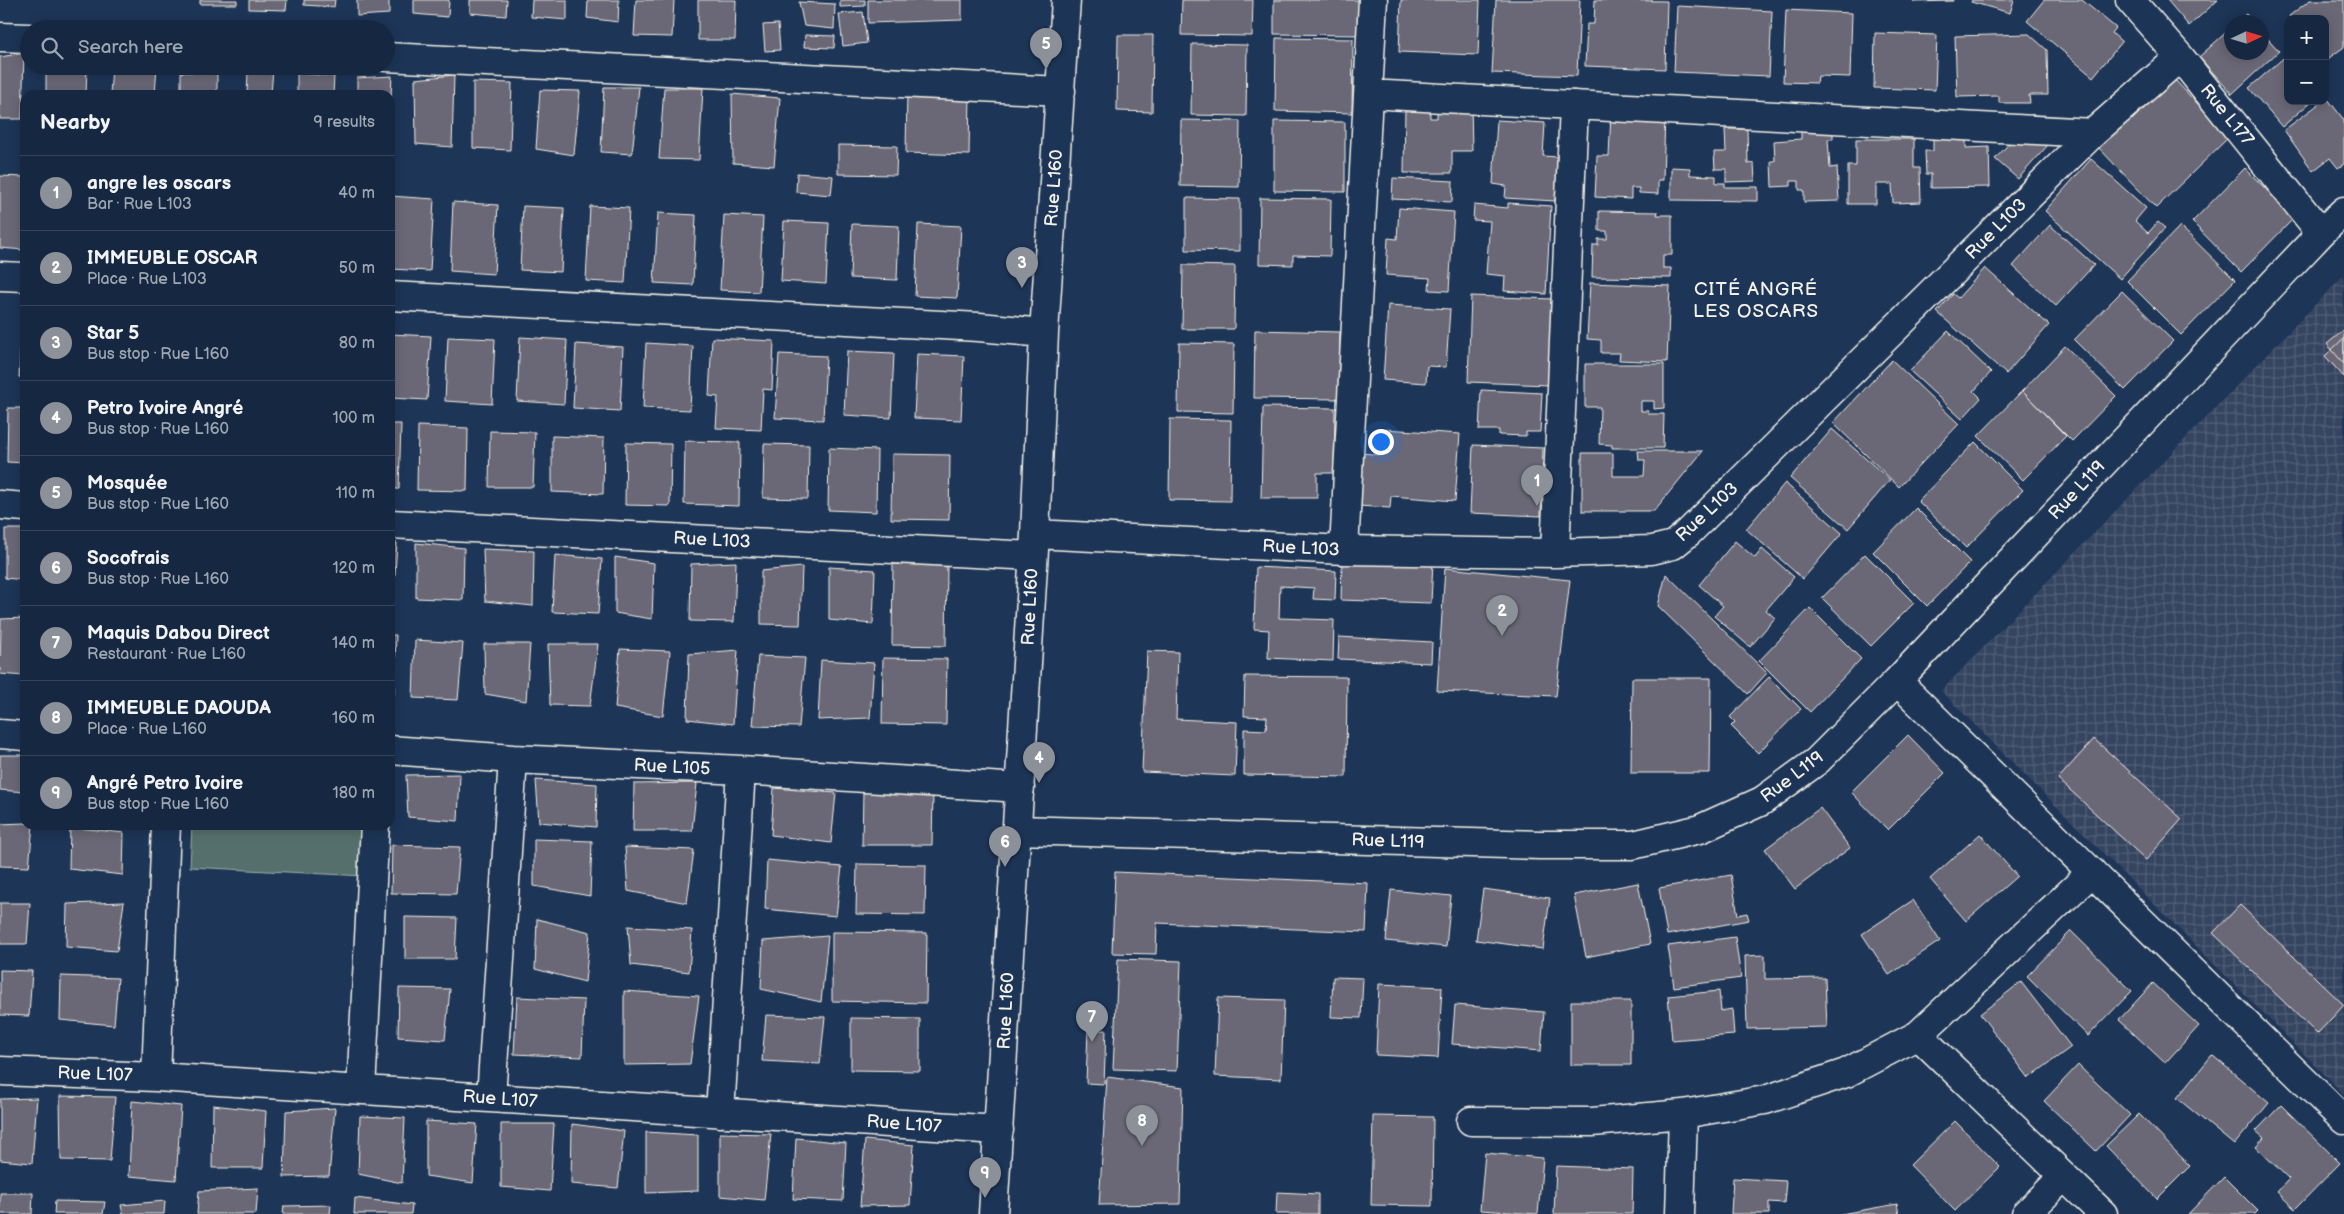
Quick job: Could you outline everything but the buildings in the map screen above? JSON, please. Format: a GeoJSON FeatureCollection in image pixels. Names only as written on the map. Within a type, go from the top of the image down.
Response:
{"type":"FeatureCollection","features":[{"type":"Feature","properties":{"kind":"street","name":"Rue L160"},"geometry":{"type":"LineString","coordinates":[[993,1214],[1020,788],[1044,333],[1066,0]]}},
{"type":"Feature","properties":{"kind":"street"},"geometry":{"type":"LineString","coordinates":[[1344,550],[1373,0]]}},
{"type":"Feature","properties":{"kind":"street","name":"Rue L177"},"geometry":{"type":"LineString","coordinates":[[2130,0],[2180,58],[2321,233]]}},
{"type":"Feature","properties":{"kind":"street"},"geometry":{"type":"LineString","coordinates":[[0,37],[20,38]]}},
{"type":"Feature","properties":{"kind":"street"},"geometry":{"type":"LineString","coordinates":[[395,57],[1061,91]]}},
{"type":"Feature","properties":{"kind":"street","name":"Rue L103"},"geometry":{"type":"LineString","coordinates":[[395,524],[1034,545],[1555,553],[1652,550],[1673,545],[1689,532],[2093,133],[2180,58]]}},
{"type":"Feature","properties":{"kind":"street"},"geometry":{"type":"LineString","coordinates":[[1368,94],[2093,133]]}},
{"type":"Feature","properties":{"kind":"street"},"geometry":{"type":"LineString","coordinates":[[1555,553],[1574,105]]}},
{"type":"Feature","properties":{"kind":"street","name":"Rue L119"},"geometry":{"type":"LineString","coordinates":[[1017,830],[1540,845],[1633,845],[1700,829],[1762,801],[1817,761],[1897,681],[2321,233],[2344,211]]}},
{"type":"Feature","properties":{"kind":"street"},"geometry":{"type":"LineString","coordinates":[[0,276],[20,277]]}},
{"type":"Feature","properties":{"kind":"street"},"geometry":{"type":"LineString","coordinates":[[395,296],[979,327],[1044,333]]}},
{"type":"Feature","properties":{"kind":"street"},"geometry":{"type":"LineString","coordinates":[[0,505],[20,507]]}},
{"type":"Feature","properties":{"kind":"street"},"geometry":{"type":"LineString","coordinates":[[1897,681],[2344,1120]]}},
{"type":"Feature","properties":{"kind":"street"},"geometry":{"type":"LineString","coordinates":[[0,734],[20,736]]}},
{"type":"Feature","properties":{"kind":"street","name":"Rue L105"},"geometry":{"type":"LineString","coordinates":[[395,750],[513,760],[741,770],[1020,788]]}},
{"type":"Feature","properties":{"kind":"street"},"geometry":{"type":"LineString","coordinates":[[491,1098],[513,760]]}},
{"type":"Feature","properties":{"kind":"street"},"geometry":{"type":"LineString","coordinates":[[720,1113],[741,770]]}},
{"type":"Feature","properties":{"kind":"street"},"geometry":{"type":"LineString","coordinates":[[156,1077],[166,830]]}},
{"type":"Feature","properties":{"kind":"street"},"geometry":{"type":"LineString","coordinates":[[361,1090],[375,830]]}},
{"type":"Feature","properties":{"kind":"street"},"geometry":{"type":"LineString","coordinates":[[1471,1120],[1592,1122],[1683,1114],[1765,1100],[1846,1073],[1918,1035],[2092,872]]}},
{"type":"Feature","properties":{"kind":"street"},"geometry":{"type":"LineString","coordinates":[[1918,1035],[2103,1214]]}},
{"type":"Feature","properties":{"kind":"street","name":"Rue L107"},"geometry":{"type":"LineString","coordinates":[[0,1071],[156,1077],[999,1130]]}},
{"type":"Feature","properties":{"kind":"street"},"geometry":{"type":"LineString","coordinates":[[1680,1214],[1683,1114]]}},
{"type":"Feature","properties":{"kind":"street"},"geometry":{"type":"LineString","coordinates":[[2026,1214],[2064,1176]]}},
{"type":"Feature","properties":{"kind":"shaded area"},"geometry":{"type":"Polygon","coordinates":[[[2344,275],[2344,1094],[1941,691],[2344,275]]]}},
{"type":"Feature","properties":{"kind":"green space"},"geometry":{"type":"Polygon","coordinates":[[[192,830],[367,830],[364,876],[190,867],[192,830]]]}},
{"type":"Feature","properties":{"kind":"place","name":"Mosquée"},"geometry":{"type":"Point","coordinates":[1046,69]}},
{"type":"Feature","properties":{"kind":"place","name":"Star 5"},"geometry":{"type":"Point","coordinates":[1022,288]}},
{"type":"Feature","properties":{"kind":"place","name":"angre les oscars"},"geometry":{"type":"Point","coordinates":[1537,506]}},
{"type":"Feature","properties":{"kind":"place","name":"IMMEUBLE OSCAR"},"geometry":{"type":"Point","coordinates":[1502,636]}},
{"type":"Feature","properties":{"kind":"place","name":"Petro Ivoire Angré"},"geometry":{"type":"Point","coordinates":[1039,783]}},
{"type":"Feature","properties":{"kind":"place","name":"Socofrais"},"geometry":{"type":"Point","coordinates":[1005,867]}},
{"type":"Feature","properties":{"kind":"place","name":"Maquis Dabou Direct"},"geometry":{"type":"Point","coordinates":[1092,1042]}},
{"type":"Feature","properties":{"kind":"place","name":"IMMEUBLE DAOUDA"},"geometry":{"type":"Point","coordinates":[1142,1146]}},
{"type":"Feature","properties":{"kind":"place","name":"Angré Petro Ivoire"},"geometry":{"type":"Point","coordinates":[985,1198]}},
{"type":"Feature","properties":{"kind":"district","name":"CITÉ ANGRÉ LES OSCARS"},"geometry":{"type":"Point","coordinates":[1756,300]}}]}
